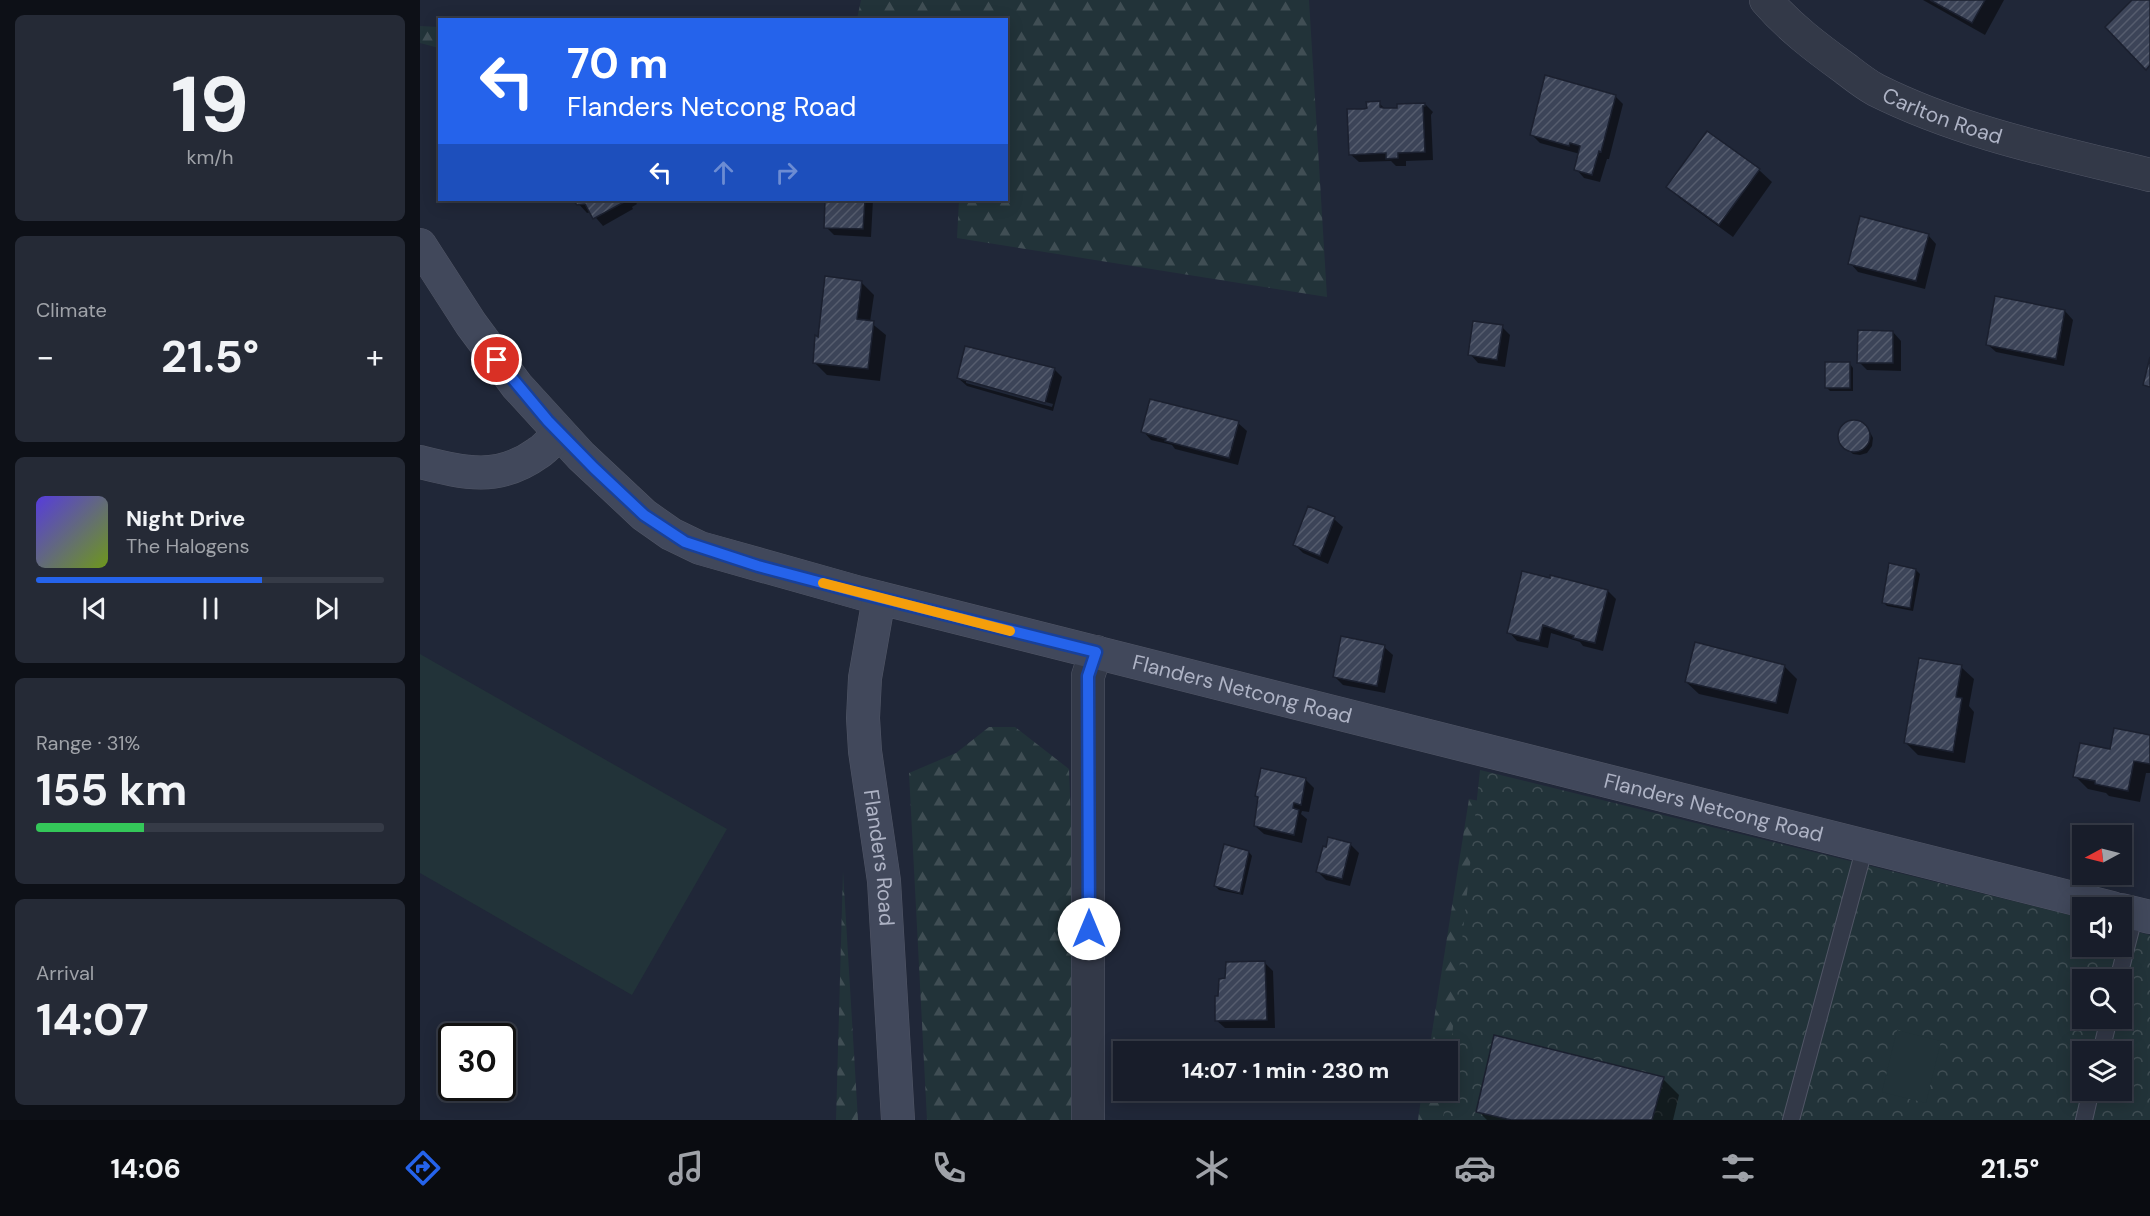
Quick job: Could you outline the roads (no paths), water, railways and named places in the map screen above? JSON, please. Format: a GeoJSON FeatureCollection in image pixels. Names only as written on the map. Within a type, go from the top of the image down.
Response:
{"type":"FeatureCollection","features":[{"type":"Feature","properties":{"kind":"main road","name":"Flanders Netcong Road"},"geometry":{"type":"LineString","coordinates":[[420,245],[483,342],[517,386],[559,433],[644,515],[685,542],[758,566],[879,598],[2072,898]]}},
{"type":"Feature","properties":{"kind":"main road"},"geometry":{"type":"LineString","coordinates":[[420,462],[467,473],[501,471],[540,452],[559,433]]}},
{"type":"Feature","properties":{"kind":"main road","name":"Flanders Road"},"geometry":{"type":"LineString","coordinates":[[879,598],[865,678],[863,727],[884,881],[898,1120]]}},
{"type":"Feature","properties":{"kind":"street","name":"Carlton Road"},"geometry":{"type":"LineString","coordinates":[[1766,0],[1781,17],[1824,53],[1874,89],[1939,118],[1982,133],[2150,175]]}},
{"type":"Feature","properties":{"kind":"street"},"geometry":{"type":"LineString","coordinates":[[1088,1120],[1088,676],[1096,652]]}},
{"type":"Feature","properties":{"kind":"lane"},"geometry":{"type":"LineString","coordinates":[[1791,1120],[1865,846]]}},
{"type":"Feature","properties":{"kind":"lane"},"geometry":{"type":"LineString","coordinates":[[2084,1120],[2088,1101]]}}]}
